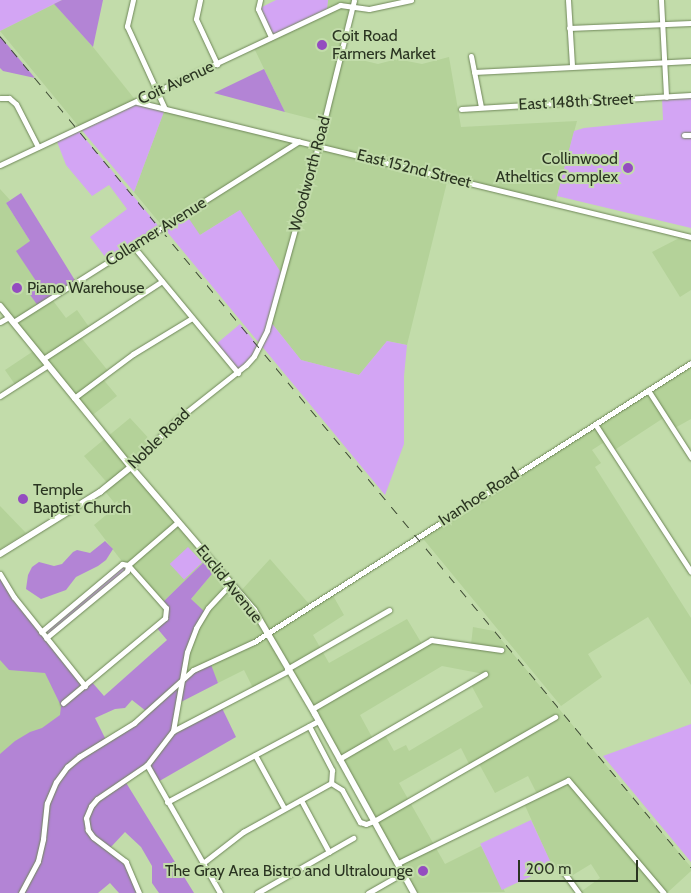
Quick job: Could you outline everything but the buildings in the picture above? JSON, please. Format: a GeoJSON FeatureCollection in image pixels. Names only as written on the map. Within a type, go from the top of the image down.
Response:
{"type":"FeatureCollection","features":[{"type":"Feature","properties":{"kind":"main road","name":"Euclid Avenue"},"geometry":{"type":"LineString","coordinates":[[0,306],[131,467],[254,610],[312,709],[414,893]]}},
{"type":"Feature","properties":{"kind":"main road","name":"Noble Road"},"geometry":{"type":"LineString","coordinates":[[0,554],[100,492],[131,467]]}},
{"type":"Feature","properties":{"kind":"street"},"geometry":{"type":"LineString","coordinates":[[133,0],[127,26],[165,109]]}},
{"type":"Feature","properties":{"kind":"street"},"geometry":{"type":"LineString","coordinates":[[200,0],[196,19],[217,64]]}},
{"type":"Feature","properties":{"kind":"street"},"geometry":{"type":"LineString","coordinates":[[260,0],[258,9],[271,37]]}},
{"type":"Feature","properties":{"kind":"street","name":"Woodworth Road"},"geometry":{"type":"LineString","coordinates":[[259,347],[268,327],[318,146],[354,0]]}},
{"type":"Feature","properties":{"kind":"street","name":"Coit Avenue"},"geometry":{"type":"LineString","coordinates":[[0,165],[340,5],[369,9],[410,0]]}},
{"type":"Feature","properties":{"kind":"street"},"geometry":{"type":"LineString","coordinates":[[568,0],[572,66]]}},
{"type":"Feature","properties":{"kind":"street"},"geometry":{"type":"LineString","coordinates":[[661,0],[666,96]]}},
{"type":"Feature","properties":{"kind":"street"},"geometry":{"type":"LineString","coordinates":[[569,28],[691,23]]}},
{"type":"Feature","properties":{"kind":"street"},"geometry":{"type":"LineString","coordinates":[[471,56],[481,107]]}},
{"type":"Feature","properties":{"kind":"street"},"geometry":{"type":"LineString","coordinates":[[474,72],[691,61]]}},
{"type":"Feature","properties":{"kind":"street","name":"East 148th Street"},"geometry":{"type":"LineString","coordinates":[[461,109],[691,95]]}},
{"type":"Feature","properties":{"kind":"street"},"geometry":{"type":"LineString","coordinates":[[0,98],[9,98],[16,104],[38,147]]}},
{"type":"Feature","properties":{"kind":"street","name":"East 152nd Street"},"geometry":{"type":"LineString","coordinates":[[137,102],[691,237]]}},
{"type":"Feature","properties":{"kind":"street"},"geometry":{"type":"LineString","coordinates":[[684,134],[691,135]]}},
{"type":"Feature","properties":{"kind":"street","name":"Collamer Avenue"},"geometry":{"type":"LineString","coordinates":[[0,322],[11,319],[133,246],[299,141]]}},
{"type":"Feature","properties":{"kind":"street"},"geometry":{"type":"LineString","coordinates":[[133,246],[238,373]]}},
{"type":"Feature","properties":{"kind":"street"},"geometry":{"type":"LineString","coordinates":[[43,359],[162,280]]}},
{"type":"Feature","properties":{"kind":"street"},"geometry":{"type":"LineString","coordinates":[[74,398],[133,354],[192,318]]}},
{"type":"Feature","properties":{"kind":"street","name":"Noble Road"},"geometry":{"type":"LineString","coordinates":[[131,467],[174,422],[238,373],[250,361],[259,347]]}},
{"type":"Feature","properties":{"kind":"street","name":"Ivanhoe Road"},"geometry":{"type":"LineString","coordinates":[[21,893],[38,861],[43,839],[47,803],[56,782],[67,767],[79,756],[134,723],[182,677],[254,642],[691,363]]}},
{"type":"Feature","properties":{"kind":"street"},"geometry":{"type":"LineString","coordinates":[[0,396],[48,365]]}},
{"type":"Feature","properties":{"kind":"street"},"geometry":{"type":"LineString","coordinates":[[648,390],[691,457]]}},
{"type":"Feature","properties":{"kind":"street"},"geometry":{"type":"LineString","coordinates":[[595,424],[691,572]]}},
{"type":"Feature","properties":{"kind":"street"},"geometry":{"type":"LineString","coordinates":[[46,638],[127,571],[128,565],[178,522]]}},
{"type":"Feature","properties":{"kind":"street"},"geometry":{"type":"LineString","coordinates":[[41,632],[122,564],[128,565],[166,608],[167,615],[163,622],[63,704]]}},
{"type":"Feature","properties":{"kind":"street"},"geometry":{"type":"LineString","coordinates":[[0,574],[41,632],[85,686]]}},
{"type":"Feature","properties":{"kind":"street"},"geometry":{"type":"LineString","coordinates":[[173,731],[187,652],[196,628],[208,608],[231,583]]}},
{"type":"Feature","properties":{"kind":"street"},"geometry":{"type":"LineString","coordinates":[[87,594],[92,600]]}},
{"type":"Feature","properties":{"kind":"street"},"geometry":{"type":"LineString","coordinates":[[137,892],[126,862],[93,837],[88,830],[86,818],[96,799],[147,765],[173,731],[288,670],[389,610]]}},
{"type":"Feature","properties":{"kind":"street"},"geometry":{"type":"LineString","coordinates":[[312,709],[431,640],[501,650]]}},
{"type":"Feature","properties":{"kind":"street"},"geometry":{"type":"LineString","coordinates":[[339,759],[484,674]]}},
{"type":"Feature","properties":{"kind":"street"},"geometry":{"type":"LineString","coordinates":[[331,782],[342,790],[360,822],[366,824],[555,717]]}},
{"type":"Feature","properties":{"kind":"street"},"geometry":{"type":"LineString","coordinates":[[167,802],[318,721]]}},
{"type":"Feature","properties":{"kind":"street"},"geometry":{"type":"LineString","coordinates":[[309,726],[332,770],[331,782]]}},
{"type":"Feature","properties":{"kind":"street"},"geometry":{"type":"LineString","coordinates":[[255,756],[284,808]]}},
{"type":"Feature","properties":{"kind":"street"},"geometry":{"type":"LineString","coordinates":[[147,765],[220,893]]}},
{"type":"Feature","properties":{"kind":"street"},"geometry":{"type":"LineString","coordinates":[[398,863],[568,780],[664,893]]}},
{"type":"Feature","properties":{"kind":"street"},"geometry":{"type":"LineString","coordinates":[[203,863],[236,837],[331,782]]}},
{"type":"Feature","properties":{"kind":"street"},"geometry":{"type":"LineString","coordinates":[[301,800],[329,852]]}},
{"type":"Feature","properties":{"kind":"street"},"geometry":{"type":"LineString","coordinates":[[257,893],[353,838]]}},
{"type":"Feature","properties":{"kind":"street"},"geometry":{"type":"LineString","coordinates":[[562,870],[577,893]]}},
{"type":"Feature","properties":{"kind":"street"},"geometry":{"type":"LineString","coordinates":[[368,893],[403,873]]}},
{"type":"Feature","properties":{"kind":"shaded area"},"geometry":{"type":"Polygon","coordinates":[[[0,0],[62,0],[0,31],[0,0]]]}},
{"type":"Feature","properties":{"kind":"shaded area"},"geometry":{"type":"Polygon","coordinates":[[[62,0],[103,0],[93,47],[54,4],[62,0]]]}},
{"type":"Feature","properties":{"kind":"shaded area"},"geometry":{"type":"Polygon","coordinates":[[[276,0],[328,0],[327,11],[271,37],[258,9],[276,0]]]}},
{"type":"Feature","properties":{"kind":"shaded area"},"geometry":{"type":"Polygon","coordinates":[[[328,0],[354,0],[341,55],[378,64],[397,59],[422,64],[449,57],[461,127],[577,121],[555,204],[448,178],[407,345],[387,341],[359,375],[301,360],[270,321],[240,210],[200,235],[163,227],[134,192],[165,109],[318,146],[324,122],[285,112],[253,46],[326,12],[328,0]]]}},
{"type":"Feature","properties":{"kind":"shaded area"},"geometry":{"type":"Polygon","coordinates":[[[54,4],[93,47],[137,102],[80,128],[0,31],[54,4]]]}},
{"type":"Feature","properties":{"kind":"shaded area"},"geometry":{"type":"Polygon","coordinates":[[[0,36],[35,78],[3,71],[0,68],[0,36]]]}},
{"type":"Feature","properties":{"kind":"shaded area"},"geometry":{"type":"Polygon","coordinates":[[[264,69],[285,112],[214,93],[264,69]]]}},
{"type":"Feature","properties":{"kind":"shaded area","name":"Collinwood Atheltics Complex"},"geometry":{"type":"Polygon","coordinates":[[[691,95],[691,228],[557,196],[574,131],[584,128],[663,120],[662,97],[691,95]]]}},
{"type":"Feature","properties":{"kind":"shaded area"},"geometry":{"type":"Polygon","coordinates":[[[137,102],[165,109],[134,192],[80,128],[137,102]]]}},
{"type":"Feature","properties":{"kind":"shaded area"},"geometry":{"type":"Polygon","coordinates":[[[77,129],[161,229],[109,262],[90,237],[127,209],[109,185],[92,196],[66,165],[56,139],[77,129]]]}},
{"type":"Feature","properties":{"kind":"shaded area"},"geometry":{"type":"Polygon","coordinates":[[[0,189],[10,200],[6,203],[30,241],[37,281],[27,289],[38,306],[51,298],[66,318],[77,310],[89,327],[79,335],[109,372],[102,378],[117,396],[90,417],[48,366],[16,386],[5,370],[35,350],[0,306],[0,189]]]}},
{"type":"Feature","properties":{"kind":"shaded area"},"geometry":{"type":"Polygon","coordinates":[[[21,193],[76,282],[38,306],[26,289],[36,281],[16,251],[30,241],[6,203],[21,193]]]}},
{"type":"Feature","properties":{"kind":"shaded area"},"geometry":{"type":"Polygon","coordinates":[[[240,210],[282,274],[270,321],[301,360],[359,375],[387,341],[407,345],[404,376],[404,444],[385,495],[163,227],[185,213],[200,235],[240,210]]]}},
{"type":"Feature","properties":{"kind":"shaded area"},"geometry":{"type":"Polygon","coordinates":[[[691,234],[691,290],[680,297],[652,252],[685,235],[690,236],[691,234]]]}},
{"type":"Feature","properties":{"kind":"shaded area"},"geometry":{"type":"Polygon","coordinates":[[[240,324],[259,347],[238,373],[215,345],[240,324]]]}},
{"type":"Feature","properties":{"kind":"shaded area"},"geometry":{"type":"Polygon","coordinates":[[[691,363],[691,419],[673,429],[665,417],[613,451],[606,441],[592,450],[601,463],[595,467],[691,618],[691,685],[648,617],[588,654],[602,677],[561,706],[420,535],[691,363]]]}},
{"type":"Feature","properties":{"kind":"shaded area"},"geometry":{"type":"Polygon","coordinates":[[[130,418],[154,444],[131,468],[209,557],[162,603],[124,564],[94,525],[117,506],[103,489],[109,485],[84,456],[130,418]]]}},
{"type":"Feature","properties":{"kind":"shaded area"},"geometry":{"type":"Polygon","coordinates":[[[0,506],[26,533],[0,549],[0,506]]]}},
{"type":"Feature","properties":{"kind":"shaded area"},"geometry":{"type":"Polygon","coordinates":[[[105,541],[113,549],[106,560],[76,577],[66,590],[41,599],[26,589],[28,575],[32,567],[39,562],[54,566],[62,564],[73,552],[77,550],[90,553],[105,541]]]}},
{"type":"Feature","properties":{"kind":"shaded area"},"geometry":{"type":"Polygon","coordinates":[[[188,547],[202,562],[184,579],[170,564],[188,547]]]}},
{"type":"Feature","properties":{"kind":"shaded area"},"geometry":{"type":"Polygon","coordinates":[[[209,557],[217,568],[191,599],[205,612],[196,628],[183,676],[210,662],[218,683],[179,703],[173,730],[221,706],[236,737],[156,783],[147,766],[125,781],[194,893],[159,893],[152,883],[152,866],[141,847],[125,832],[110,848],[126,862],[138,891],[135,893],[119,893],[110,883],[98,893],[0,893],[0,754],[15,741],[30,732],[42,728],[60,715],[61,706],[45,673],[9,670],[0,660],[0,574],[14,597],[85,685],[91,681],[104,696],[167,640],[156,627],[167,615],[162,603],[209,557]],[[132,700],[125,708],[115,709],[95,718],[106,740],[134,723],[146,711],[132,700]]]}},
{"type":"Feature","properties":{"kind":"shaded area"},"geometry":{"type":"Polygon","coordinates":[[[270,559],[310,605],[331,592],[344,615],[313,635],[329,663],[407,619],[422,644],[431,640],[471,645],[473,627],[494,631],[691,867],[691,871],[667,893],[579,893],[600,878],[591,864],[568,878],[562,870],[552,866],[523,801],[537,794],[528,776],[495,793],[478,762],[470,766],[461,748],[399,783],[445,864],[481,846],[505,892],[414,893],[288,671],[254,690],[244,670],[218,683],[209,663],[182,677],[191,599],[217,568],[239,593],[270,559]],[[442,666],[360,715],[373,739],[384,733],[394,751],[406,745],[409,751],[483,707],[470,683],[484,674],[442,666]]]}},
{"type":"Feature","properties":{"kind":"shaded area"},"geometry":{"type":"Polygon","coordinates":[[[122,564],[128,565],[127,571],[46,638],[41,632],[122,564]]]}},
{"type":"Feature","properties":{"kind":"shaded area"},"geometry":{"type":"Polygon","coordinates":[[[0,583],[75,729],[2,893],[0,893],[0,583]]]}},
{"type":"Feature","properties":{"kind":"shaded area"},"geometry":{"type":"Polygon","coordinates":[[[691,724],[691,862],[603,756],[691,724]]]}},
{"type":"Feature","properties":{"kind":"shaded area"},"geometry":{"type":"Polygon","coordinates":[[[531,820],[553,866],[502,890],[480,844],[531,820]]]}},
{"type":"Feature","properties":{"kind":"railway"},"geometry":{"type":"LineString","coordinates":[[0,36],[691,867]]}},
{"type":"Feature","properties":{"kind":"place","name":"Coit Road Farmers Market"},"geometry":{"type":"Point","coordinates":[322,45]}},
{"type":"Feature","properties":{"kind":"place","name":"Collinwood Atheltics Complex"},"geometry":{"type":"Point","coordinates":[628,168]}},
{"type":"Feature","properties":{"kind":"place","name":"Piano Warehouse"},"geometry":{"type":"Point","coordinates":[17,288]}},
{"type":"Feature","properties":{"kind":"place","name":"Temple Baptist Church"},"geometry":{"type":"Point","coordinates":[23,499]}},
{"type":"Feature","properties":{"kind":"place","name":"The Gray Area Bistro and Ultralounge"},"geometry":{"type":"Point","coordinates":[423,871]}}]}
